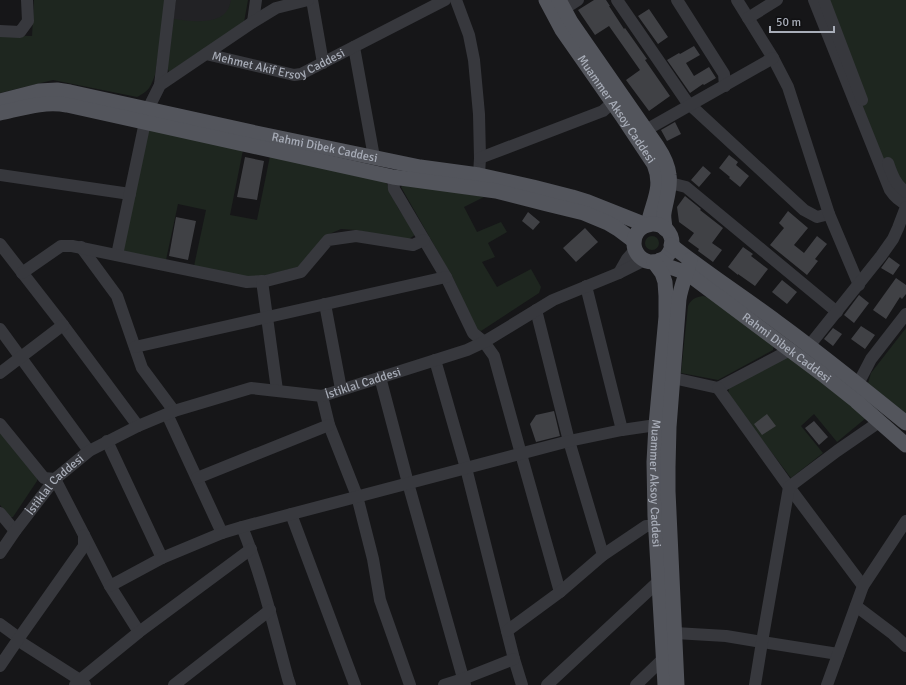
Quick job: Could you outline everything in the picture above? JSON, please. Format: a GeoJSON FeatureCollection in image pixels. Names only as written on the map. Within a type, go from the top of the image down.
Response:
{"type":"FeatureCollection","features":[{"type":"Feature","properties":{"kind":"main road","name":"Muammer Aksoy Caddesi"},"geometry":{"type":"LineString","coordinates":[[546,0],[562,30],[650,158],[657,171],[657,194],[647,225]]}},
{"type":"Feature","properties":{"kind":"main road"},"geometry":{"type":"LineString","coordinates":[[561,5],[665,160],[670,183],[664,215],[665,229],[670,235],[671,245],[669,253],[665,257],[646,254],[638,231],[647,225]]}},
{"type":"Feature","properties":{"kind":"main road","name":"Rahmi Dibek Caddesi"},"geometry":{"type":"LineString","coordinates":[[0,101],[39,91],[57,90],[146,115],[393,177],[496,191],[584,214],[608,223],[618,229],[646,254],[667,266],[688,266],[778,323],[906,423]]}},
{"type":"Feature","properties":{"kind":"main road","name":"Rahmi Dibek Caddesi"},"geometry":{"type":"LineString","coordinates":[[0,113],[39,104],[57,103],[146,115],[256,133],[420,167],[480,175],[533,187],[588,202],[647,225],[654,224],[665,229]]}},
{"type":"Feature","properties":{"kind":"main road","name":"Rahmi Dibek Caddesi"},"geometry":{"type":"LineString","coordinates":[[671,245],[709,289],[850,397],[906,446]]}},
{"type":"Feature","properties":{"kind":"main road","name":"Muammer Aksoy Caddesi"},"geometry":{"type":"LineString","coordinates":[[646,254],[662,273],[665,282],[666,296],[666,317],[656,425],[654,486],[665,685]]}},
{"type":"Feature","properties":{"kind":"main road"},"geometry":{"type":"LineString","coordinates":[[677,685],[668,491],[669,427],[680,292],[688,266]]}},
{"type":"Feature","properties":{"kind":"main road"},"geometry":{"type":"LineString","coordinates":[[679,305],[682,299],[692,292],[701,289],[709,289]]}},
{"type":"Feature","properties":{"kind":"street"},"geometry":{"type":"LineString","coordinates":[[0,31],[20,32],[28,21],[27,0]]}},
{"type":"Feature","properties":{"kind":"street"},"geometry":{"type":"LineString","coordinates":[[160,85],[170,0]]}},
{"type":"Feature","properties":{"kind":"street"},"geometry":{"type":"LineString","coordinates":[[253,22],[256,0]]}},
{"type":"Feature","properties":{"kind":"street"},"geometry":{"type":"LineString","coordinates":[[206,54],[276,8],[308,0]]}},
{"type":"Feature","properties":{"kind":"street"},"geometry":{"type":"LineString","coordinates":[[312,0],[323,63]]}},
{"type":"Feature","properties":{"kind":"street","name":"Mehmet Akif Ersoy Caddesi"},"geometry":{"type":"LineString","coordinates":[[117,255],[146,115],[160,85],[206,54],[294,75],[301,74],[445,0]]}},
{"type":"Feature","properties":{"kind":"street"},"geometry":{"type":"LineString","coordinates":[[456,0],[469,35],[474,60],[479,114],[480,175]]}},
{"type":"Feature","properties":{"kind":"street"},"geometry":{"type":"LineString","coordinates":[[561,5],[578,0]]}},
{"type":"Feature","properties":{"kind":"street"},"geometry":{"type":"LineString","coordinates":[[617,0],[687,102],[804,210],[817,217],[829,214]]}},
{"type":"Feature","properties":{"kind":"street"},"geometry":{"type":"LineString","coordinates":[[677,0],[724,74],[725,86]]}},
{"type":"Feature","properties":{"kind":"street"},"geometry":{"type":"LineString","coordinates":[[737,0],[773,58],[788,87],[829,214],[859,284]]}},
{"type":"Feature","properties":{"kind":"street"},"geometry":{"type":"LineString","coordinates":[[748,18],[777,0]]}},
{"type":"Feature","properties":{"kind":"street"},"geometry":{"type":"LineString","coordinates":[[814,0],[890,190],[900,202],[906,204]]}},
{"type":"Feature","properties":{"kind":"street"},"geometry":{"type":"LineString","coordinates":[[824,0],[868,116],[894,178],[906,192]]}},
{"type":"Feature","properties":{"kind":"street"},"geometry":{"type":"LineString","coordinates":[[354,47],[374,157]]}},
{"type":"Feature","properties":{"kind":"street"},"geometry":{"type":"LineString","coordinates":[[646,130],[773,58]]}},
{"type":"Feature","properties":{"kind":"street"},"geometry":{"type":"LineString","coordinates":[[480,158],[603,111],[612,103]]}},
{"type":"Feature","properties":{"kind":"street"},"geometry":{"type":"LineString","coordinates":[[0,175],[130,194]]}},
{"type":"Feature","properties":{"kind":"street"},"geometry":{"type":"LineString","coordinates":[[393,177],[394,189],[446,277],[473,332],[484,342],[494,356],[560,592]]}},
{"type":"Feature","properties":{"kind":"street"},"geometry":{"type":"LineString","coordinates":[[670,183],[686,187],[837,312]]}},
{"type":"Feature","properties":{"kind":"street"},"geometry":{"type":"LineString","coordinates":[[809,346],[893,239],[902,230],[906,207]]}},
{"type":"Feature","properties":{"kind":"street"},"geometry":{"type":"LineString","coordinates":[[22,272],[61,246],[81,247],[247,282],[262,281],[301,272],[328,240],[356,236],[413,245],[424,240]]}},
{"type":"Feature","properties":{"kind":"street"},"geometry":{"type":"LineString","coordinates":[[0,244],[63,325],[138,426]]}},
{"type":"Feature","properties":{"kind":"street"},"geometry":{"type":"LineString","coordinates":[[81,247],[117,296],[142,368],[171,413],[197,478],[222,533]]}},
{"type":"Feature","properties":{"kind":"street","name":"İstiklal Caddesi"},"geometry":{"type":"LineString","coordinates":[[0,553],[55,479],[89,451],[138,426],[171,413],[251,388],[322,396],[467,350],[484,342],[553,300],[619,273],[627,259],[646,254]]}},
{"type":"Feature","properties":{"kind":"street"},"geometry":{"type":"LineString","coordinates":[[135,348],[446,277]]}},
{"type":"Feature","properties":{"kind":"street"},"geometry":{"type":"LineString","coordinates":[[262,281],[277,390]]}},
{"type":"Feature","properties":{"kind":"street"},"geometry":{"type":"LineString","coordinates":[[586,286],[622,430]]}},
{"type":"Feature","properties":{"kind":"street"},"geometry":{"type":"LineString","coordinates":[[325,304],[342,389]]}},
{"type":"Feature","properties":{"kind":"street"},"geometry":{"type":"LineString","coordinates":[[536,310],[569,441],[603,555]]}},
{"type":"Feature","properties":{"kind":"street"},"geometry":{"type":"LineString","coordinates":[[858,384],[871,359],[906,314]]}},
{"type":"Feature","properties":{"kind":"street"},"geometry":{"type":"LineString","coordinates":[[0,373],[63,325]]}},
{"type":"Feature","properties":{"kind":"street"},"geometry":{"type":"LineString","coordinates":[[0,329],[89,451]]}},
{"type":"Feature","properties":{"kind":"street"},"geometry":{"type":"LineString","coordinates":[[673,378],[718,388],[790,350]]}},
{"type":"Feature","properties":{"kind":"street"},"geometry":{"type":"LineString","coordinates":[[435,360],[466,468],[514,659],[522,685]]}},
{"type":"Feature","properties":{"kind":"street"},"geometry":{"type":"LineString","coordinates":[[380,377],[464,682]]}},
{"type":"Feature","properties":{"kind":"street"},"geometry":{"type":"LineString","coordinates":[[718,388],[789,487],[863,586]]}},
{"type":"Feature","properties":{"kind":"street"},"geometry":{"type":"LineString","coordinates":[[322,396],[329,425],[357,496],[373,560],[380,600],[410,685]]}},
{"type":"Feature","properties":{"kind":"street"},"geometry":{"type":"LineString","coordinates":[[755,685],[789,487],[837,451],[880,422]]}},
{"type":"Feature","properties":{"kind":"street"},"geometry":{"type":"LineString","coordinates":[[0,424],[44,478],[55,479],[110,586],[139,632]]}},
{"type":"Feature","properties":{"kind":"street"},"geometry":{"type":"LineString","coordinates":[[197,478],[329,425]]}},
{"type":"Feature","properties":{"kind":"street"},"geometry":{"type":"LineString","coordinates":[[110,586],[162,558],[222,533],[242,527],[569,441],[622,430],[656,425]]}},
{"type":"Feature","properties":{"kind":"street"},"geometry":{"type":"LineString","coordinates":[[107,441],[162,558]]}},
{"type":"Feature","properties":{"kind":"street"},"geometry":{"type":"LineString","coordinates":[[0,513],[15,531]]}},
{"type":"Feature","properties":{"kind":"street"},"geometry":{"type":"LineString","coordinates":[[291,514],[355,685]]}},
{"type":"Feature","properties":{"kind":"street"},"geometry":{"type":"LineString","coordinates":[[827,685],[863,586],[906,521]]}},
{"type":"Feature","properties":{"kind":"street"},"geometry":{"type":"LineString","coordinates":[[507,631],[560,592],[603,555],[646,526],[656,526]]}},
{"type":"Feature","properties":{"kind":"street"},"geometry":{"type":"LineString","coordinates":[[242,527],[251,549],[270,610],[286,683]]}},
{"type":"Feature","properties":{"kind":"street"},"geometry":{"type":"LineString","coordinates":[[0,666],[84,546],[84,535]]}},
{"type":"Feature","properties":{"kind":"street"},"geometry":{"type":"LineString","coordinates":[[0,624],[19,638],[22,643],[80,683],[139,632],[251,549]]}},
{"type":"Feature","properties":{"kind":"street"},"geometry":{"type":"LineString","coordinates":[[547,685],[660,581]]}},
{"type":"Feature","properties":{"kind":"street"},"geometry":{"type":"LineString","coordinates":[[856,606],[893,634],[906,646]]}},
{"type":"Feature","properties":{"kind":"street"},"geometry":{"type":"LineString","coordinates":[[174,685],[270,610]]}},
{"type":"Feature","properties":{"kind":"street"},"geometry":{"type":"LineString","coordinates":[[675,633],[726,636],[838,654]]}},
{"type":"Feature","properties":{"kind":"street"},"geometry":{"type":"LineString","coordinates":[[636,685],[664,658]]}},
{"type":"Feature","properties":{"kind":"street"},"geometry":{"type":"LineString","coordinates":[[444,685],[464,682],[514,659]]}},
{"type":"Feature","properties":{"kind":"shaded area"},"geometry":{"type":"Polygon","coordinates":[[[34,0],[166,0],[155,75],[149,89],[137,97],[53,80],[0,93],[0,35],[32,36],[34,0]]]}},
{"type":"Feature","properties":{"kind":"shaded area"},"geometry":{"type":"Polygon","coordinates":[[[176,0],[248,0],[167,67],[176,0]]]}},
{"type":"Feature","properties":{"kind":"shaded area"},"geometry":{"type":"Polygon","coordinates":[[[231,0],[248,0],[244,22],[169,72],[167,67],[174,19],[202,21],[216,19],[227,11],[231,0]]]}},
{"type":"Feature","properties":{"kind":"shaded area"},"geometry":{"type":"Polygon","coordinates":[[[821,0],[906,0],[906,217],[821,0]]]}},
{"type":"Feature","properties":{"kind":"shaded area"},"geometry":{"type":"Polygon","coordinates":[[[148,129],[243,150],[230,215],[257,220],[270,156],[385,180],[398,208],[416,234],[408,240],[356,230],[341,229],[327,235],[301,266],[264,276],[244,277],[194,266],[206,210],[178,204],[166,260],[122,251],[148,129]]]}},
{"type":"Feature","properties":{"kind":"shaded area"},"geometry":{"type":"Polygon","coordinates":[[[404,184],[484,197],[464,207],[477,232],[501,222],[507,232],[488,243],[495,257],[482,262],[497,287],[531,269],[541,287],[539,293],[481,331],[475,328],[454,280],[401,187],[404,184]]]}},
{"type":"Feature","properties":{"kind":"shaded area"},"geometry":{"type":"Polygon","coordinates":[[[649,236],[655,236],[659,240],[659,246],[655,250],[649,250],[645,246],[645,240],[649,236]]]}},
{"type":"Feature","properties":{"kind":"shaded area"},"geometry":{"type":"Polygon","coordinates":[[[703,296],[710,298],[774,345],[773,350],[718,380],[681,373],[688,306],[694,299],[703,296]]]}},
{"type":"Feature","properties":{"kind":"shaded area"},"geometry":{"type":"Polygon","coordinates":[[[906,328],[906,414],[868,383],[871,373],[906,328]]]}},
{"type":"Feature","properties":{"kind":"shaded area"},"geometry":{"type":"Polygon","coordinates":[[[790,355],[866,418],[837,442],[814,414],[801,426],[823,453],[791,478],[728,395],[729,388],[790,355]]]}},
{"type":"Feature","properties":{"kind":"shaded area"},"geometry":{"type":"Polygon","coordinates":[[[0,432],[37,477],[37,481],[13,517],[9,517],[0,505],[0,432]]]}},
{"type":"Feature","properties":{"kind":"building"},"geometry":{"type":"Polygon","coordinates":[[[594,0],[606,0],[624,29],[625,28],[647,59],[645,60],[670,96],[649,111],[626,80],[640,70],[609,26],[595,35],[578,10],[594,0]]]}},
{"type":"Feature","properties":{"kind":"building"},"geometry":{"type":"Polygon","coordinates":[[[649,9],[668,37],[658,44],[638,16],[649,9]]]}},
{"type":"Feature","properties":{"kind":"building"},"geometry":{"type":"Polygon","coordinates":[[[694,46],[700,55],[686,63],[694,76],[709,67],[716,78],[704,85],[703,84],[690,93],[667,60],[694,46]]]}},
{"type":"Feature","properties":{"kind":"building"},"geometry":{"type":"Polygon","coordinates":[[[675,122],[681,134],[667,141],[661,130],[675,122]]]}},
{"type":"Feature","properties":{"kind":"building"},"geometry":{"type":"Polygon","coordinates":[[[729,155],[738,162],[736,165],[749,176],[740,187],[719,168],[729,155]]]}},
{"type":"Feature","properties":{"kind":"building"},"geometry":{"type":"Polygon","coordinates":[[[245,157],[264,161],[257,200],[237,197],[245,157]]]}},
{"type":"Feature","properties":{"kind":"building"},"geometry":{"type":"Polygon","coordinates":[[[703,166],[711,173],[699,187],[691,180],[703,166]]]}},
{"type":"Feature","properties":{"kind":"building"},"geometry":{"type":"Polygon","coordinates":[[[685,196],[723,228],[712,243],[722,250],[713,262],[698,251],[699,249],[688,241],[694,233],[679,222],[677,207],[685,196]]]}},
{"type":"Feature","properties":{"kind":"building"},"geometry":{"type":"Polygon","coordinates":[[[788,211],[808,228],[794,245],[804,253],[817,236],[827,244],[815,259],[818,261],[807,275],[770,245],[784,228],[779,223],[788,211]]]}},
{"type":"Feature","properties":{"kind":"building"},"geometry":{"type":"Polygon","coordinates":[[[528,212],[540,222],[533,230],[522,221],[528,212]]]}},
{"type":"Feature","properties":{"kind":"building"},"geometry":{"type":"Polygon","coordinates":[[[176,217],[196,221],[188,260],[169,256],[176,217]]]}},
{"type":"Feature","properties":{"kind":"building"},"geometry":{"type":"Polygon","coordinates":[[[585,228],[598,242],[576,262],[563,248],[585,228]]]}},
{"type":"Feature","properties":{"kind":"building"},"geometry":{"type":"Polygon","coordinates":[[[743,247],[753,254],[751,256],[768,269],[755,286],[728,267],[743,247]]]}},
{"type":"Feature","properties":{"kind":"building"},"geometry":{"type":"Polygon","coordinates":[[[889,257],[900,265],[893,275],[881,268],[889,257]]]}},
{"type":"Feature","properties":{"kind":"building"},"geometry":{"type":"Polygon","coordinates":[[[896,278],[906,285],[906,294],[902,299],[900,297],[886,319],[873,310],[896,278]]]}},
{"type":"Feature","properties":{"kind":"building"},"geometry":{"type":"Polygon","coordinates":[[[782,280],[797,292],[787,304],[772,292],[782,280]]]}},
{"type":"Feature","properties":{"kind":"building"},"geometry":{"type":"Polygon","coordinates":[[[859,295],[869,303],[854,323],[844,315],[859,295]]]}},
{"type":"Feature","properties":{"kind":"building"},"geometry":{"type":"Polygon","coordinates":[[[861,326],[875,335],[865,349],[851,339],[861,326]]]}},
{"type":"Feature","properties":{"kind":"building"},"geometry":{"type":"Polygon","coordinates":[[[833,328],[842,334],[833,346],[824,339],[833,328]]]}},
{"type":"Feature","properties":{"kind":"building"},"geometry":{"type":"Polygon","coordinates":[[[554,411],[560,436],[536,442],[530,424],[536,415],[554,411]]]}},
{"type":"Feature","properties":{"kind":"building"},"geometry":{"type":"Polygon","coordinates":[[[767,414],[776,426],[762,435],[754,424],[767,414]]]}},
{"type":"Feature","properties":{"kind":"building"},"geometry":{"type":"Polygon","coordinates":[[[814,421],[828,437],[819,445],[805,428],[814,421]]]}}]}
